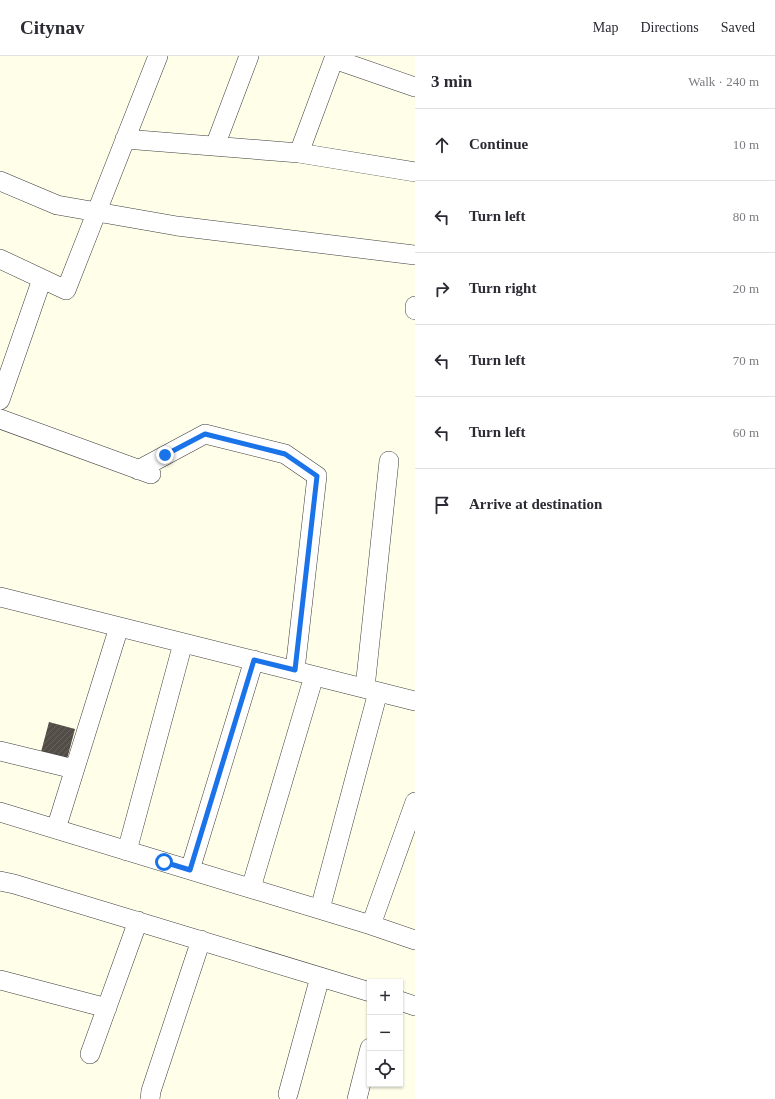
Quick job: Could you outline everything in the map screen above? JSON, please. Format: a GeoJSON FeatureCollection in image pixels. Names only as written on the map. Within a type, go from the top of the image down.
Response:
{"type":"FeatureCollection","features":[{"type":"Feature","properties":{"kind":"street"},"geometry":{"type":"LineString","coordinates":[[0,259],[66,290],[158,56]]}},
{"type":"Feature","properties":{"kind":"street"},"geometry":{"type":"LineString","coordinates":[[215,146],[249,56]]}},
{"type":"Feature","properties":{"kind":"street"},"geometry":{"type":"LineString","coordinates":[[299,153],[335,57],[415,87]]}},
{"type":"Feature","properties":{"kind":"street"},"geometry":{"type":"LineString","coordinates":[[126,138],[299,153],[415,172]]}},
{"type":"Feature","properties":{"kind":"street"},"geometry":{"type":"LineString","coordinates":[[0,181],[57,204],[97,212],[177,226],[415,255]]}},
{"type":"Feature","properties":{"kind":"street"},"geometry":{"type":"LineString","coordinates":[[0,400],[42,279]]}},
{"type":"Feature","properties":{"kind":"street"},"geometry":{"type":"LineString","coordinates":[[0,419],[146,472],[205,434],[285,454],[317,476],[295,670]]}},
{"type":"Feature","properties":{"kind":"street"},"geometry":{"type":"LineString","coordinates":[[320,909],[371,690],[389,461]]}},
{"type":"Feature","properties":{"kind":"street"},"geometry":{"type":"LineString","coordinates":[[0,597],[415,701]]}},
{"type":"Feature","properties":{"kind":"street"},"geometry":{"type":"LineString","coordinates":[[56,829],[119,627]]}},
{"type":"Feature","properties":{"kind":"street"},"geometry":{"type":"LineString","coordinates":[[127,851],[183,643]]}},
{"type":"Feature","properties":{"kind":"street"},"geometry":{"type":"LineString","coordinates":[[190,870],[254,660]]}},
{"type":"Feature","properties":{"kind":"street"},"geometry":{"type":"LineString","coordinates":[[251,888],[314,676]]}},
{"type":"Feature","properties":{"kind":"street"},"geometry":{"type":"LineString","coordinates":[[0,751],[74,769]]}},
{"type":"Feature","properties":{"kind":"street"},"geometry":{"type":"LineString","coordinates":[[372,925],[415,803]]}},
{"type":"Feature","properties":{"kind":"street"},"geometry":{"type":"LineString","coordinates":[[0,812],[372,925],[415,940]]}},
{"type":"Feature","properties":{"kind":"street"},"geometry":{"type":"LineString","coordinates":[[0,882],[14,884],[367,991]]}},
{"type":"Feature","properties":{"kind":"street"},"geometry":{"type":"LineString","coordinates":[[90,1054],[138,921]]}},
{"type":"Feature","properties":{"kind":"street"},"geometry":{"type":"LineString","coordinates":[[150,1099],[151,1091],[201,940]]}},
{"type":"Feature","properties":{"kind":"street"},"geometry":{"type":"LineString","coordinates":[[288,1094],[320,977]]}},
{"type":"Feature","properties":{"kind":"street"},"geometry":{"type":"LineString","coordinates":[[0,980],[107,1008]]}},
{"type":"Feature","properties":{"kind":"street"},"geometry":{"type":"LineString","coordinates":[[403,1002],[415,1006]]}},
{"type":"Feature","properties":{"kind":"street"},"geometry":{"type":"LineString","coordinates":[[357,1099],[369,1051]]}},
{"type":"Feature","properties":{"kind":"building"},"geometry":{"type":"Polygon","coordinates":[[[49,722],[75,729],[66,763],[41,752],[49,722]]]}},
{"type":"Feature","properties":{"kind":"route"},"geometry":{"type":"LineString","coordinates":[[164,862],[190,870],[254,660],[295,670],[317,476],[285,454],[205,434],[165,455]]}}]}
